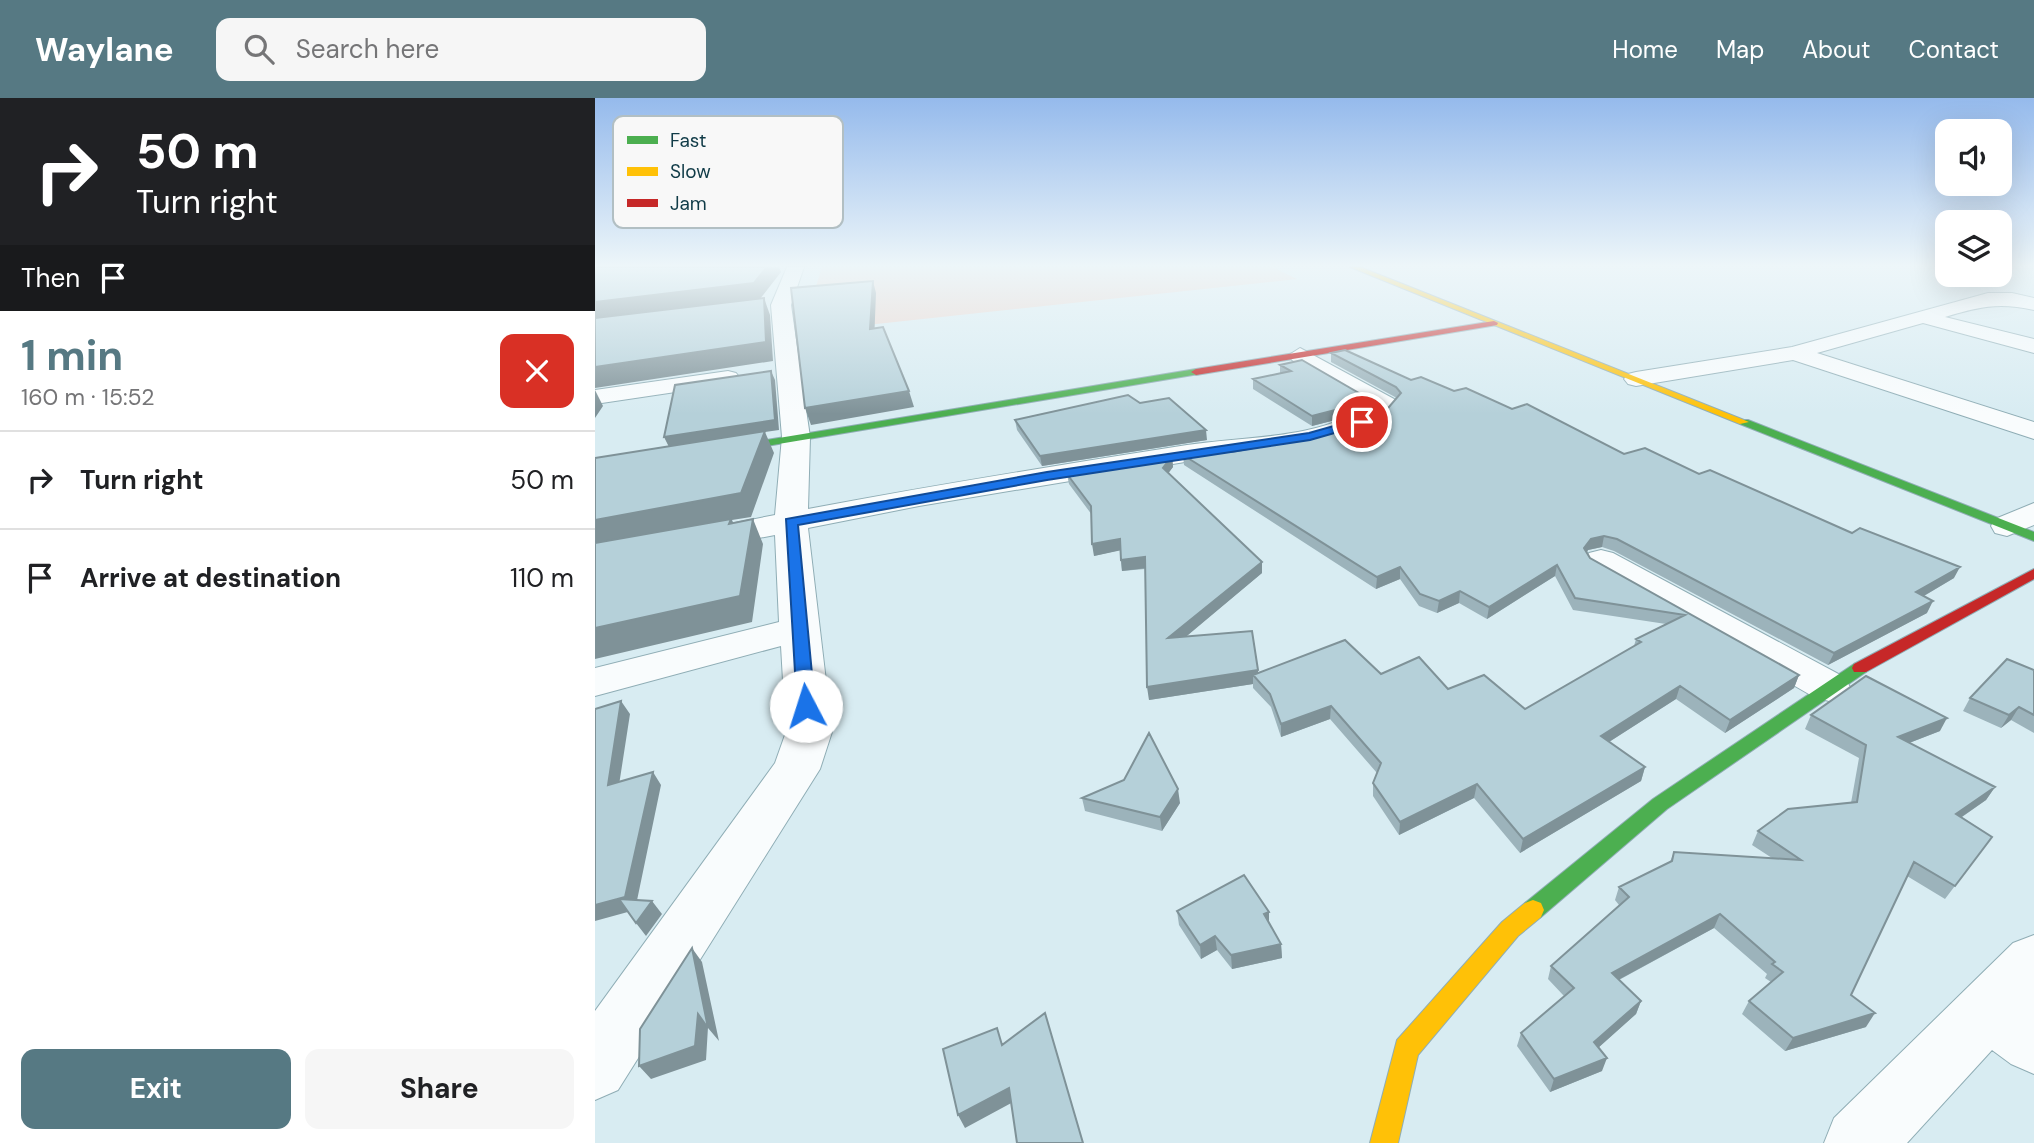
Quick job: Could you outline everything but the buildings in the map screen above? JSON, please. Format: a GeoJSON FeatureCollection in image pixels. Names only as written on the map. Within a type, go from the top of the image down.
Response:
{"type":"FeatureCollection","features":[{"type":"Feature","properties":{"kind":"street"},"geometry":{"type":"LineString","coordinates":[[595,1067],[760,818],[796,769],[809,732],[791,522],[796,437],[782,316]]}},
{"type":"Feature","properties":{"kind":"street"},"geometry":{"type":"LineString","coordinates":[[1476,316],[2025,525]]}},
{"type":"Feature","properties":{"kind":"street"},"geometry":{"type":"LineString","coordinates":[[1636,379],[1794,353],[1927,316]]}},
{"type":"Feature","properties":{"kind":"street"},"geometry":{"type":"LineString","coordinates":[[1923,317],[2034,346]]}},
{"type":"Feature","properties":{"kind":"street"},"geometry":{"type":"LineString","coordinates":[[706,453],[1494,323]]}},
{"type":"Feature","properties":{"kind":"street"},"geometry":{"type":"LineString","coordinates":[[1794,353],[2034,431]]}},
{"type":"Feature","properties":{"kind":"street"},"geometry":{"type":"LineString","coordinates":[[673,544],[1026,480],[1310,436],[1362,422],[1385,404],[1300,355]]}},
{"type":"Feature","properties":{"kind":"street"},"geometry":{"type":"LineString","coordinates":[[595,397],[786,369]]}},
{"type":"Feature","properties":{"kind":"street"},"geometry":{"type":"LineString","coordinates":[[1601,560],[1829,687]]}},
{"type":"Feature","properties":{"kind":"street"},"geometry":{"type":"LineString","coordinates":[[1384,1143],[1406,1049],[1510,929],[1660,804],[1829,687],[2034,573]]}},
{"type":"Feature","properties":{"kind":"street"},"geometry":{"type":"LineString","coordinates":[[595,682],[799,629]]}},
{"type":"Feature","properties":{"kind":"street"},"geometry":{"type":"LineString","coordinates":[[1860,1143],[2011,1026],[2034,962]]}},
{"type":"Feature","properties":{"kind":"shaded area"},"geometry":{"type":"Polygon","coordinates":[[[807,316],[954,316],[802,332],[807,316]]]}},
{"type":"Feature","properties":{"kind":"traffic: fast"},"geometry":{"type":"LineString","coordinates":[[718,451],[1196,372]]}},
{"type":"Feature","properties":{"kind":"traffic: fast"},"geometry":{"type":"LineString","coordinates":[[1744,422],[2034,537]]}},
{"type":"Feature","properties":{"kind":"traffic: fast"},"geometry":{"type":"LineString","coordinates":[[1533,910],[1660,804],[1860,668]]}},
{"type":"Feature","properties":{"kind":"traffic: slow"},"geometry":{"type":"LineString","coordinates":[[1476,316],[1744,422]]}},
{"type":"Feature","properties":{"kind":"traffic: slow"},"geometry":{"type":"LineString","coordinates":[[1384,1143],[1406,1049],[1510,929],[1533,910]]}},
{"type":"Feature","properties":{"kind":"traffic: jam"},"geometry":{"type":"LineString","coordinates":[[1196,372],[1494,323]]}},
{"type":"Feature","properties":{"kind":"traffic: jam"},"geometry":{"type":"LineString","coordinates":[[1860,668],[2034,573]]}},
{"type":"Feature","properties":{"kind":"route"},"geometry":{"type":"LineString","coordinates":[[806,706],[791,522],[919,497],[1270,440],[1310,436],[1362,422]]}}]}
